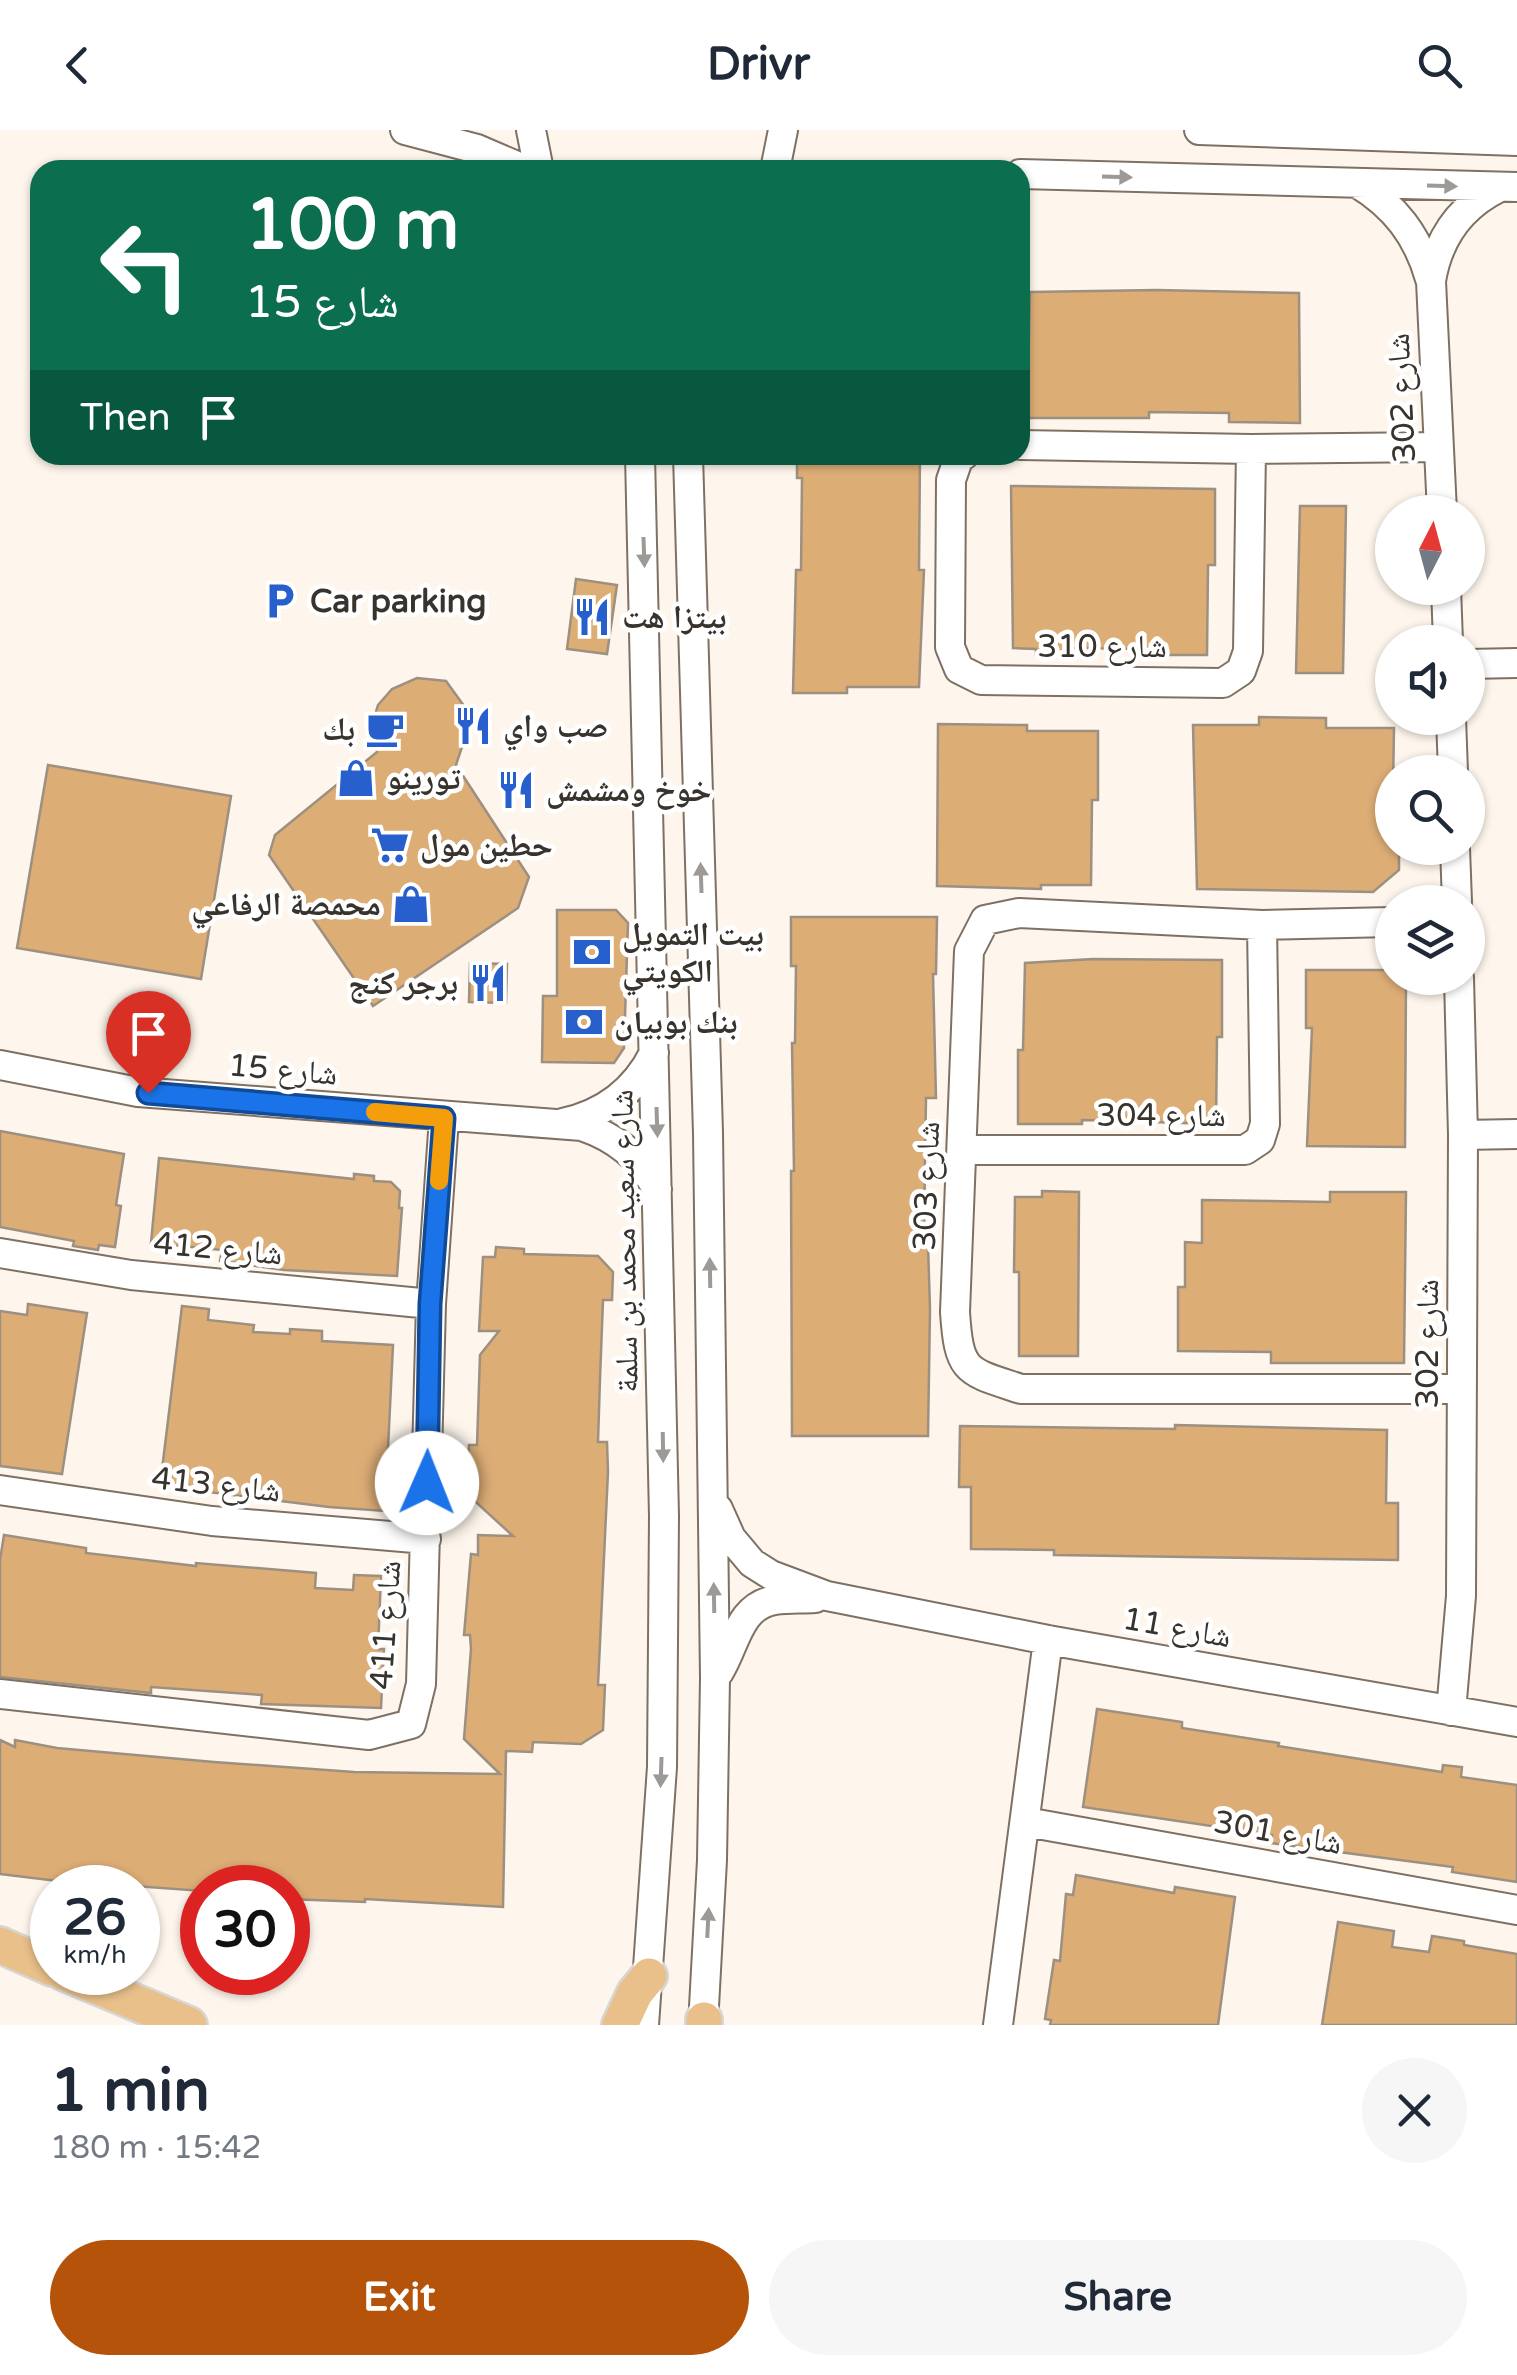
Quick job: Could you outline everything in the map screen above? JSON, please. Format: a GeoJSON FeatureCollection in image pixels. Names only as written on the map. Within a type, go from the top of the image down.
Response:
{"type":"FeatureCollection","features":[{"type":"Feature","properties":{"kind":"main road"},"geometry":{"type":"LineString","coordinates":[[0,1946],[30,1959]]}},
{"type":"Feature","properties":{"kind":"main road"},"geometry":{"type":"LineString","coordinates":[[620,2025],[634,1993],[649,1976]]}},
{"type":"Feature","properties":{"kind":"main road"},"geometry":{"type":"LineString","coordinates":[[118,1995],[189,2025]]}},
{"type":"Feature","properties":{"kind":"street"},"geometry":{"type":"LineString","coordinates":[[405,130],[503,160]]}},
{"type":"Feature","properties":{"kind":"street"},"geometry":{"type":"LineString","coordinates":[[531,130],[538,160]]}},
{"type":"Feature","properties":{"kind":"street"},"geometry":{"type":"LineString","coordinates":[[778,160],[783,130]]}},
{"type":"Feature","properties":{"kind":"street"},"geometry":{"type":"LineString","coordinates":[[1200,130],[1469,135],[1517,141]]}},
{"type":"Feature","properties":{"kind":"street"},"geometry":{"type":"LineString","coordinates":[[1030,174],[1508,187]]}},
{"type":"Feature","properties":{"kind":"street","name":"شارع 302"},"geometry":{"type":"LineString","coordinates":[[1357,183],[1377,195],[1409,229],[1431,281]]}},
{"type":"Feature","properties":{"kind":"street","name":"شارع 302"},"geometry":{"type":"LineString","coordinates":[[1441,495],[1431,281],[1434,262],[1451,227],[1472,203],[1508,187]]}},
{"type":"Feature","properties":{"kind":"street"},"geometry":{"type":"LineString","coordinates":[[1030,445],[1438,448]]}},
{"type":"Feature","properties":{"kind":"street","name":"شارع 310"},"geometry":{"type":"LineString","coordinates":[[956,465],[950,480],[950,648],[959,669],[981,680],[1223,682],[1242,671],[1248,650],[1251,449]]}},
{"type":"Feature","properties":{"kind":"street"},"geometry":{"type":"LineString","coordinates":[[641,466],[664,471],[689,467],[708,1134],[715,1678],[712,1860],[703,2023]]}},
{"type":"Feature","properties":{"kind":"street","name":"شارع سعيد محمد بن سلمة"},"geometry":{"type":"LineString","coordinates":[[641,466],[664,1646],[658,1862],[644,2025]]}},
{"type":"Feature","properties":{"kind":"street"},"geometry":{"type":"LineString","coordinates":[[1485,664],[1517,663]]}},
{"type":"Feature","properties":{"kind":"street","name":"شارع 303"},"geometry":{"type":"LineString","coordinates":[[1375,922],[1262,925],[1019,913],[985,920],[969,951],[956,1312],[958,1349],[974,1374],[1020,1389],[1462,1389]]}},
{"type":"Feature","properties":{"kind":"street","name":"شارع 304"},"geometry":{"type":"LineString","coordinates":[[963,1150],[1246,1150],[1260,1140],[1265,1124],[1262,925]]}},
{"type":"Feature","properties":{"kind":"street","name":"شارع 302"},"geometry":{"type":"LineString","coordinates":[[1451,1711],[1461,1596],[1463,1135],[1459,995]]}},
{"type":"Feature","properties":{"kind":"street","name":"شارع 15"},"geometry":{"type":"LineString","coordinates":[[562,1124],[610,1105],[636,1082],[654,1053]]}},
{"type":"Feature","properties":{"kind":"street","name":"شارع 15"},"geometry":{"type":"LineString","coordinates":[[0,1065],[138,1092],[562,1124],[602,1132],[619,1143],[635,1156],[658,1189]]}},
{"type":"Feature","properties":{"kind":"street","name":"شارع 411"},"geometry":{"type":"LineString","coordinates":[[0,1694],[369,1735],[410,1724],[421,1684],[430,1304],[444,1118]]}},
{"type":"Feature","properties":{"kind":"street"},"geometry":{"type":"LineString","coordinates":[[1463,1135],[1517,1134]]}},
{"type":"Feature","properties":{"kind":"street","name":"شارع 412"},"geometry":{"type":"LineString","coordinates":[[0,1252],[131,1275],[430,1304]]}},
{"type":"Feature","properties":{"kind":"street","name":"شارع 413"},"geometry":{"type":"LineString","coordinates":[[0,1490],[212,1521],[426,1538]]}},
{"type":"Feature","properties":{"kind":"street","name":"شارع 11"},"geometry":{"type":"LineString","coordinates":[[713,1498],[731,1538],[752,1563],[771,1575],[827,1596],[1048,1640],[1517,1722]]}},
{"type":"Feature","properties":{"kind":"street","name":"شارع 11"},"geometry":{"type":"LineString","coordinates":[[715,1678],[740,1625],[753,1609],[777,1599],[827,1596]]}},
{"type":"Feature","properties":{"kind":"street"},"geometry":{"type":"LineString","coordinates":[[998,2025],[1048,1640]]}},
{"type":"Feature","properties":{"kind":"street","name":"شارع 301"},"geometry":{"type":"LineString","coordinates":[[1026,1822],[1517,1910]]}},
{"type":"Feature","properties":{"kind":"building"},"geometry":{"type":"Polygon","coordinates":[[[1030,292],[1299,293],[1300,423],[1229,422],[1229,413],[1149,412],[1149,418],[1030,418],[1030,292]]]}},
{"type":"Feature","properties":{"kind":"building"},"geometry":{"type":"Polygon","coordinates":[[[797,465],[920,465],[919,570],[924,570],[919,687],[847,687],[847,693],[793,693],[796,570],[801,570],[802,478],[797,478],[797,465]]]}},
{"type":"Feature","properties":{"kind":"building"},"geometry":{"type":"Polygon","coordinates":[[[1011,486],[1215,489],[1215,565],[1208,565],[1207,655],[1154,655],[1154,649],[1072,648],[1072,656],[1036,655],[1036,649],[1013,648],[1011,486]]]}},
{"type":"Feature","properties":{"kind":"building"},"geometry":{"type":"Polygon","coordinates":[[[1300,506],[1346,506],[1343,673],[1296,673],[1300,506]]]}},
{"type":"Feature","properties":{"kind":"building","name":"بيتزا هت"},"geometry":{"type":"Polygon","coordinates":[[[576,579],[617,585],[607,654],[567,649],[576,579]]]}},
{"type":"Feature","properties":{"kind":"building","name":"حطين مول"},"geometry":{"type":"Polygon","coordinates":[[[417,678],[446,681],[472,717],[456,765],[529,877],[518,908],[373,1006],[269,855],[275,835],[377,752],[371,728],[378,705],[392,689],[417,678]]]}},
{"type":"Feature","properties":{"kind":"building"},"geometry":{"type":"Polygon","coordinates":[[[1259,717],[1326,718],[1326,728],[1375,728],[1375,735],[1394,735],[1394,755],[1375,755],[1375,865],[1399,865],[1399,870],[1381,885],[1375,885],[1373,892],[1197,889],[1193,725],[1259,725],[1259,717]]]}},
{"type":"Feature","properties":{"kind":"building"},"geometry":{"type":"Polygon","coordinates":[[[938,724],[1027,725],[1027,731],[1098,731],[1098,800],[1092,800],[1091,885],[1041,885],[1041,889],[937,886],[938,724]]]}},
{"type":"Feature","properties":{"kind":"building"},"geometry":{"type":"Polygon","coordinates":[[[48,765],[231,796],[201,979],[17,948],[48,765]]]}},
{"type":"Feature","properties":{"kind":"building"},"geometry":{"type":"Polygon","coordinates":[[[557,910],[616,910],[628,923],[624,1048],[614,1063],[542,1062],[543,996],[557,996],[557,910]]]}},
{"type":"Feature","properties":{"kind":"building"},"geometry":{"type":"Polygon","coordinates":[[[791,917],[937,917],[933,974],[936,1098],[926,1098],[928,1436],[792,1436],[792,1043],[796,966],[791,966],[791,917]]]}},
{"type":"Feature","properties":{"kind":"building"},"geometry":{"type":"Polygon","coordinates":[[[1222,960],[1216,1124],[1082,1120],[1082,1124],[1018,1124],[1018,1050],[1023,1050],[1025,963],[1222,960]]]}},
{"type":"Feature","properties":{"kind":"building","name":"برجر كنج"},"geometry":{"type":"Polygon","coordinates":[[[470,963],[507,964],[506,1003],[469,1002],[470,963]]]}},
{"type":"Feature","properties":{"kind":"building"},"geometry":{"type":"Polygon","coordinates":[[[1306,970],[1375,970],[1375,995],[1406,995],[1405,1147],[1307,1146],[1312,1028],[1306,1028],[1306,970]]]}},
{"type":"Feature","properties":{"kind":"building"},"geometry":{"type":"Polygon","coordinates":[[[0,1131],[124,1154],[116,1205],[121,1206],[115,1247],[99,1245],[98,1250],[73,1246],[74,1241],[0,1227],[0,1131]]]}},
{"type":"Feature","properties":{"kind":"building"},"geometry":{"type":"Polygon","coordinates":[[[159,1158],[354,1179],[354,1174],[374,1176],[374,1181],[391,1182],[400,1191],[402,1208],[397,1276],[284,1270],[220,1261],[222,1250],[151,1243],[159,1158]]]}},
{"type":"Feature","properties":{"kind":"building"},"geometry":{"type":"Polygon","coordinates":[[[1042,1191],[1079,1192],[1078,1356],[1019,1356],[1015,1197],[1042,1197],[1042,1191]]]}},
{"type":"Feature","properties":{"kind":"building"},"geometry":{"type":"Polygon","coordinates":[[[1330,1192],[1406,1192],[1404,1363],[1271,1363],[1271,1352],[1178,1351],[1178,1287],[1185,1287],[1185,1242],[1202,1243],[1202,1200],[1330,1202],[1330,1192]]]}},
{"type":"Feature","properties":{"kind":"building"},"geometry":{"type":"Polygon","coordinates":[[[496,1247],[524,1249],[524,1254],[598,1256],[613,1272],[612,1300],[603,1300],[598,1442],[607,1442],[608,1472],[598,1685],[605,1685],[603,1730],[581,1744],[533,1742],[532,1752],[506,1751],[503,1907],[310,1900],[310,1865],[180,1865],[180,1889],[160,1888],[160,1865],[30,1865],[30,1878],[0,1874],[0,1740],[15,1747],[15,1740],[57,1748],[354,1772],[500,1774],[464,1739],[471,1649],[470,1635],[464,1635],[471,1554],[478,1555],[478,1535],[513,1536],[467,1494],[469,1445],[477,1445],[480,1355],[499,1331],[479,1331],[483,1257],[495,1257],[496,1247]]]}},
{"type":"Feature","properties":{"kind":"building"},"geometry":{"type":"Polygon","coordinates":[[[28,1304],[87,1313],[62,1474],[0,1466],[0,1311],[27,1315],[28,1304]]]}},
{"type":"Feature","properties":{"kind":"building"},"geometry":{"type":"Polygon","coordinates":[[[182,1306],[209,1309],[208,1320],[254,1325],[253,1332],[322,1331],[322,1341],[393,1345],[385,1511],[160,1486],[182,1306]]]}},
{"type":"Feature","properties":{"kind":"building"},"geometry":{"type":"Polygon","coordinates":[[[1175,1425],[1387,1430],[1386,1503],[1398,1503],[1398,1560],[1054,1555],[1054,1550],[971,1549],[971,1487],[959,1487],[960,1426],[1175,1429],[1175,1425]]]}},
{"type":"Feature","properties":{"kind":"building"},"geometry":{"type":"Polygon","coordinates":[[[4,1535],[86,1548],[86,1553],[196,1566],[316,1573],[315,1588],[353,1590],[354,1575],[381,1576],[381,1708],[261,1704],[262,1695],[151,1687],[151,1693],[0,1677],[0,1560],[4,1535]]]}},
{"type":"Feature","properties":{"kind":"building"},"geometry":{"type":"Polygon","coordinates":[[[1097,1709],[1182,1722],[1182,1728],[1279,1743],[1278,1746],[1442,1772],[1443,1765],[1462,1767],[1461,1777],[1517,1785],[1517,1882],[1452,1872],[1453,1867],[1271,1843],[1272,1835],[1083,1807],[1097,1709]]]}},
{"type":"Feature","properties":{"kind":"building"},"geometry":{"type":"Polygon","coordinates":[[[1076,1875],[1174,1893],[1175,1887],[1235,1897],[1218,2025],[1050,2025],[1051,2020],[1045,2019],[1054,1960],[1060,1961],[1066,1894],[1073,1895],[1076,1875]]]}},
{"type":"Feature","properties":{"kind":"building"},"geometry":{"type":"Polygon","coordinates":[[[1338,1922],[1394,1931],[1392,1947],[1429,1952],[1432,1936],[1517,1954],[1517,2025],[1322,2025],[1338,1922]]]}},
{"type":"Feature","properties":{"kind":"slow traffic"},"geometry":{"type":"LineString","coordinates":[[375,1112],[444,1118],[439,1181]]}},
{"type":"Feature","properties":{"kind":"place","name":"Car parking"},"geometry":{"type":"Point","coordinates":[280,601]}},
{"type":"Feature","properties":{"kind":"place","name":"بيتزا هت"},"geometry":{"type":"Point","coordinates":[592,617]}},
{"type":"Feature","properties":{"kind":"place","name":"صب واي"},"geometry":{"type":"Point","coordinates":[473,726]}},
{"type":"Feature","properties":{"kind":"place","name":"بك"},"geometry":{"type":"Point","coordinates":[385,729]}},
{"type":"Feature","properties":{"kind":"place","name":"تورينو"},"geometry":{"type":"Point","coordinates":[356,778]}},
{"type":"Feature","properties":{"kind":"place","name":"خوخ ومشمش"},"geometry":{"type":"Point","coordinates":[516,790]}},
{"type":"Feature","properties":{"kind":"place","name":"حطين مول"},"geometry":{"type":"Point","coordinates":[390,845]}},
{"type":"Feature","properties":{"kind":"place","name":"محمصة الرفاعي"},"geometry":{"type":"Point","coordinates":[411,904]}},
{"type":"Feature","properties":{"kind":"place","name":"بيت التمويل الكويتي"},"geometry":{"type":"Point","coordinates":[592,952]}},
{"type":"Feature","properties":{"kind":"place","name":"برجر كنج"},"geometry":{"type":"Point","coordinates":[488,983]}},
{"type":"Feature","properties":{"kind":"place","name":"بنك بوبيان"},"geometry":{"type":"Point","coordinates":[584,1022]}},
{"type":"Feature","properties":{"kind":"route"},"geometry":{"type":"LineString","coordinates":[[148,1093],[444,1118],[430,1304],[427,1483]]}}]}
